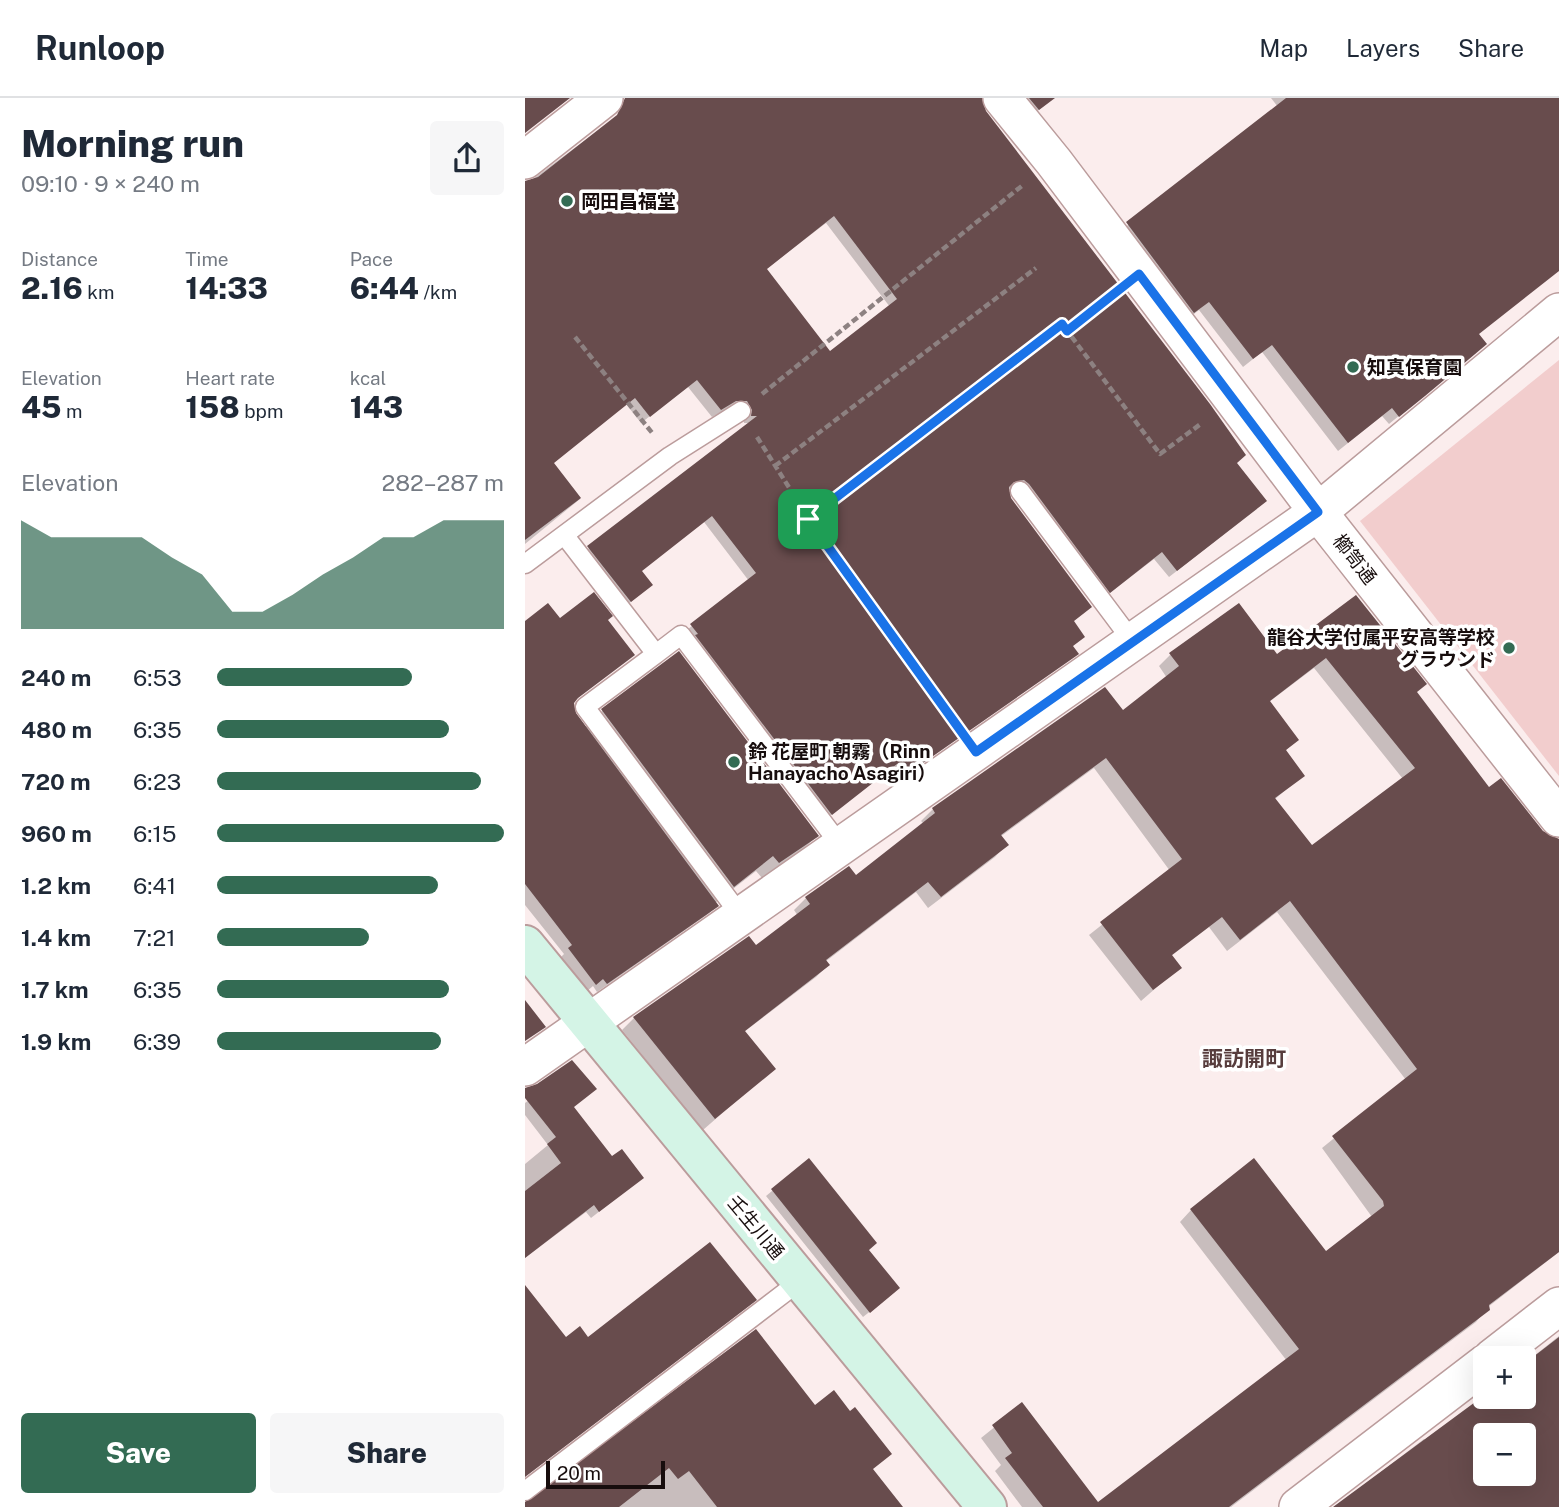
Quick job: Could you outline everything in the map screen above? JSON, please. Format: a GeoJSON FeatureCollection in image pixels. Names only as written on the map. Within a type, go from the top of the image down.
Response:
{"type":"FeatureCollection","features":[{"type":"Feature","properties":{"kind":"street"},"geometry":{"type":"LineString","coordinates":[[526,157],[604,98]]}},
{"type":"Feature","properties":{"kind":"street","name":"櫛笥通"},"geometry":{"type":"LineString","coordinates":[[1002,98],[1139,274],[1318,512],[1559,818]]}},
{"type":"Feature","properties":{"kind":"street"},"geometry":{"type":"LineString","coordinates":[[525,1067],[1318,512],[1559,312]]}},
{"type":"Feature","properties":{"kind":"street","name":"壬生川通"},"geometry":{"type":"LineString","coordinates":[[525,946],[987,1507]]}},
{"type":"Feature","properties":{"kind":"street"},"geometry":{"type":"LineString","coordinates":[[1507,1346],[1559,1306]]}},
{"type":"Feature","properties":{"kind":"street"},"geometry":{"type":"LineString","coordinates":[[1299,1507],[1473,1373]]}},
{"type":"Feature","properties":{"kind":"lane"},"geometry":{"type":"LineString","coordinates":[[525,564],[670,456],[741,411]]}},
{"type":"Feature","properties":{"kind":"lane"},"geometry":{"type":"LineString","coordinates":[[1020,491],[1133,642]]}},
{"type":"Feature","properties":{"kind":"lane"},"geometry":{"type":"LineString","coordinates":[[565,536],[656,654]]}},
{"type":"Feature","properties":{"kind":"lane"},"geometry":{"type":"LineString","coordinates":[[741,916],[585,707],[681,635],[841,846]]}},
{"type":"Feature","properties":{"kind":"lane"},"geometry":{"type":"LineString","coordinates":[[525,1491],[800,1281]]}},
{"type":"Feature","properties":{"kind":"path"},"geometry":{"type":"LineString","coordinates":[[976,752],[808,519],[741,411],[1053,162]]}},
{"type":"Feature","properties":{"kind":"path"},"geometry":{"type":"LineString","coordinates":[[775,466],[1037,268]]}},
{"type":"Feature","properties":{"kind":"path"},"geometry":{"type":"LineString","coordinates":[[1067,331],[1139,274]]}},
{"type":"Feature","properties":{"kind":"path"},"geometry":{"type":"LineString","coordinates":[[808,519],[1062,324],[1160,453],[1234,401]]}},
{"type":"Feature","properties":{"kind":"path"},"geometry":{"type":"LineString","coordinates":[[575,337],[670,456]]}},
{"type":"Feature","properties":{"kind":"shaded area","name":"龍谷大学付属平安高等学校 グラウンド"},"geometry":{"type":"Polygon","coordinates":[[[1559,360],[1559,776],[1360,521],[1559,360]]]}},
{"type":"Feature","properties":{"kind":"building"},"geometry":{"type":"Polygon","coordinates":[[[525,98],[570,98],[525,133],[525,98]]]}},
{"type":"Feature","properties":{"kind":"building"},"geometry":{"type":"Polygon","coordinates":[[[625,98],[982,98],[986,111],[1210,404],[1246,455],[1237,463],[1267,501],[1177,571],[1162,552],[1110,593],[1029,484],[1024,480],[1014,482],[1009,487],[1011,498],[1092,607],[1074,621],[1085,637],[1073,646],[1079,654],[906,775],[897,764],[832,815],[695,635],[698,634],[690,624],[756,573],[712,516],[642,571],[653,585],[631,602],[587,546],[757,416],[751,416],[752,410],[747,401],[736,401],[721,410],[697,380],[650,417],[635,398],[554,463],[581,498],[525,540],[525,181],[538,177],[617,115],[625,98]],[[834,216],[767,269],[830,351],[897,299],[834,216]]]}},
{"type":"Feature","properties":{"kind":"building"},"geometry":{"type":"Polygon","coordinates":[[[1029,98],[1055,98],[1039,110],[1029,98]]]}},
{"type":"Feature","properties":{"kind":"building"},"geometry":{"type":"Polygon","coordinates":[[[1286,98],[1559,98],[1559,271],[1479,334],[1487,344],[1425,396],[1399,417],[1392,408],[1348,443],[1272,345],[1253,359],[1209,302],[1194,313],[1126,222],[1286,98]]]}},
{"type":"Feature","properties":{"kind":"building"},"geometry":{"type":"Polygon","coordinates":[[[594,592],[613,616],[608,620],[635,655],[578,698],[574,703],[576,713],[719,906],[607,984],[603,979],[596,985],[568,948],[572,945],[525,884],[525,621],[548,603],[560,618],[594,592]]]}},
{"type":"Feature","properties":{"kind":"building"},"geometry":{"type":"Polygon","coordinates":[[[1356,595],[1427,684],[1417,692],[1489,787],[1501,778],[1543,831],[1559,839],[1559,1252],[1489,1305],[1490,1310],[1229,1507],[1043,1507],[1005,1458],[1012,1453],[992,1425],[1022,1402],[1098,1502],[1299,1349],[1190,1209],[1254,1158],[1326,1251],[1384,1206],[1383,1201],[1332,1136],[1417,1069],[1290,901],[1240,940],[1222,917],[1172,955],[1182,968],[1153,990],[1100,922],[1182,859],[1106,758],[1001,835],[1009,845],[941,897],[928,882],[826,960],[830,965],[745,1031],[776,1069],[715,1119],[633,1017],[749,936],[756,945],[810,904],[805,897],[849,866],[856,875],[935,813],[932,808],[1105,687],[1123,710],[1179,666],[1169,653],[1239,603],[1277,654],[1356,595]],[[1326,658],[1270,701],[1299,740],[1286,750],[1305,776],[1275,798],[1312,845],[1415,768],[1326,658]]]}},
{"type":"Feature","properties":{"kind":"building"},"geometry":{"type":"Polygon","coordinates":[[[679,651],[819,836],[779,863],[773,856],[734,887],[601,709],[679,651]]]}},
{"type":"Feature","properties":{"kind":"building"},"geometry":{"type":"Polygon","coordinates":[[[525,1000],[546,1027],[525,1041],[525,1000]]]}},
{"type":"Feature","properties":{"kind":"building"},"geometry":{"type":"Polygon","coordinates":[[[572,1060],[597,1089],[574,1107],[612,1156],[622,1149],[644,1178],[599,1212],[594,1205],[525,1258],[525,1191],[561,1163],[547,1144],[556,1137],[525,1098],[525,1088],[537,1084],[572,1060]]]}},
{"type":"Feature","properties":{"kind":"building"},"geometry":{"type":"Polygon","coordinates":[[[809,1158],[877,1243],[869,1250],[900,1288],[870,1313],[771,1189],[809,1158]]]}},
{"type":"Feature","properties":{"kind":"building"},"geometry":{"type":"Polygon","coordinates":[[[710,1242],[757,1300],[525,1477],[525,1285],[566,1337],[580,1326],[588,1337],[710,1242]]]}},
{"type":"Feature","properties":{"kind":"building"},"geometry":{"type":"Polygon","coordinates":[[[756,1329],[815,1405],[834,1390],[850,1411],[855,1407],[892,1454],[873,1469],[903,1507],[717,1507],[689,1471],[678,1479],[669,1468],[619,1507],[525,1507],[525,1502],[756,1329]]]}},
{"type":"Feature","properties":{"kind":"building"},"geometry":{"type":"Polygon","coordinates":[[[1559,1337],[1559,1507],[1333,1507],[1473,1404],[1473,1409],[1536,1409],[1536,1355],[1559,1337]]]}},
{"type":"Feature","properties":{"kind":"place","name":"岡田昌福堂"},"geometry":{"type":"Point","coordinates":[567,201]}},
{"type":"Feature","properties":{"kind":"place","name":"知真保育園"},"geometry":{"type":"Point","coordinates":[1353,367]}},
{"type":"Feature","properties":{"kind":"place","name":"龍谷大学付属平安高等学校 グラウンド"},"geometry":{"type":"Point","coordinates":[1509,648]}},
{"type":"Feature","properties":{"kind":"place","name":"鈴 花屋町 朝霧（Rinn Hanayacho Asagiri）"},"geometry":{"type":"Point","coordinates":[734,762]}},
{"type":"Feature","properties":{"kind":"district","name":"諏訪開町"},"geometry":{"type":"Point","coordinates":[1244,1059]}},
{"type":"Feature","properties":{"kind":"route"},"geometry":{"type":"LineString","coordinates":[[1139,274],[1318,512],[976,752],[808,519],[1062,324],[1067,331],[1139,274]]}}]}
